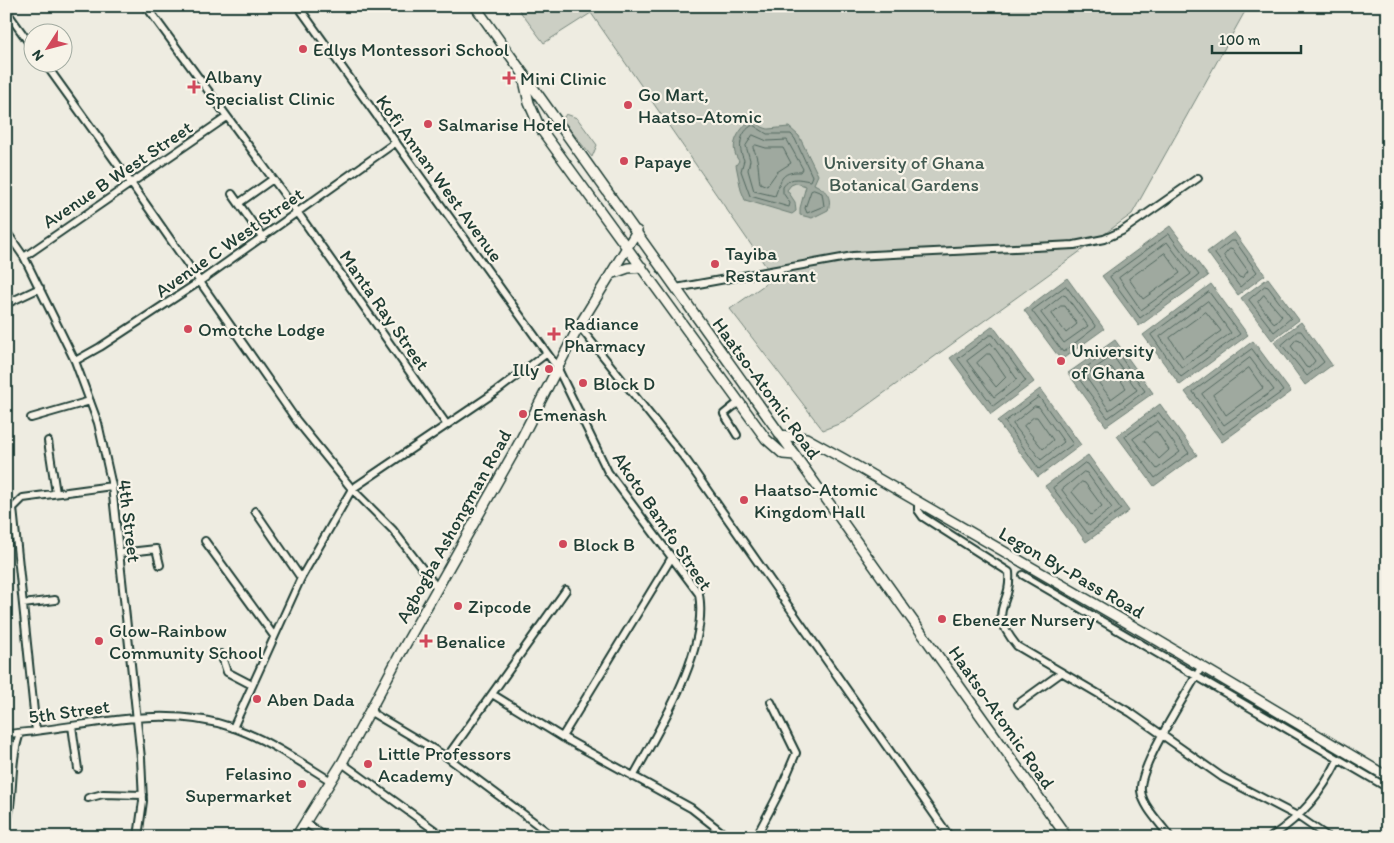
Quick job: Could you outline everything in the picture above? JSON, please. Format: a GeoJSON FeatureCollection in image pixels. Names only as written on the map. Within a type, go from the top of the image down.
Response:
{"type":"FeatureCollection","features":[{"type":"Feature","properties":{"kind":"street","name":"Manta Ray Street"},"geometry":{"type":"LineString","coordinates":[[146,6],[298,213],[447,425]]}},
{"type":"Feature","properties":{"kind":"street","name":"Kofi Annan West Avenue"},"geometry":{"type":"LineString","coordinates":[[298,6],[557,367]]}},
{"type":"Feature","properties":{"kind":"street","name":"Haatso-Atomic Road"},"geometry":{"type":"LineString","coordinates":[[475,6],[1067,837]]}},
{"type":"Feature","properties":{"kind":"street"},"geometry":{"type":"LineString","coordinates":[[8,12],[22,32]]}},
{"type":"Feature","properties":{"kind":"street"},"geometry":{"type":"LineString","coordinates":[[51,72],[297,421],[352,489],[393,530],[438,588]]}},
{"type":"Feature","properties":{"kind":"street"},"geometry":{"type":"LineString","coordinates":[[523,75],[529,103],[540,128],[773,447],[783,454],[795,456]]}},
{"type":"Feature","properties":{"kind":"street","name":"Avenue B West Street"},"geometry":{"type":"LineString","coordinates":[[24,256],[227,117]]}},
{"type":"Feature","properties":{"kind":"street","name":"Avenue C West Street"},"geometry":{"type":"LineString","coordinates":[[75,361],[100,347],[199,282],[396,142]]}},
{"type":"Feature","properties":{"kind":"street"},"geometry":{"type":"LineString","coordinates":[[676,288],[853,256],[1074,245],[1122,231],[1198,178]]}},
{"type":"Feature","properties":{"kind":"street"},"geometry":{"type":"LineString","coordinates":[[238,203],[273,179]]}},
{"type":"Feature","properties":{"kind":"street"},"geometry":{"type":"LineString","coordinates":[[232,194],[263,238]]}},
{"type":"Feature","properties":{"kind":"street","name":"Agbogba Ashongman Road"},"geometry":{"type":"LineString","coordinates":[[296,837],[342,763],[369,711],[518,445],[579,326],[637,231]]}},
{"type":"Feature","properties":{"kind":"street","name":"4th Street"},"geometry":{"type":"LineString","coordinates":[[7,233],[24,256],[75,361],[90,401],[112,486],[143,794],[143,815],[138,837]]}},
{"type":"Feature","properties":{"kind":"street"},"geometry":{"type":"LineString","coordinates":[[610,274],[628,268],[642,267]]}},
{"type":"Feature","properties":{"kind":"street"},"geometry":{"type":"LineString","coordinates":[[6,304],[40,288]]}},
{"type":"Feature","properties":{"kind":"street"},"geometry":{"type":"LineString","coordinates":[[579,326],[687,461],[950,837]]}},
{"type":"Feature","properties":{"kind":"street"},"geometry":{"type":"LineString","coordinates":[[233,728],[301,578],[352,489],[447,425],[547,353]]}},
{"type":"Feature","properties":{"kind":"street","name":"Akoto Bamfo Street"},"geometry":{"type":"LineString","coordinates":[[557,367],[608,472],[698,594],[700,616],[690,662],[676,698],[633,777]]}},
{"type":"Feature","properties":{"kind":"street"},"geometry":{"type":"LineString","coordinates":[[31,418],[90,401]]}},
{"type":"Feature","properties":{"kind":"street"},"geometry":{"type":"LineString","coordinates":[[737,435],[724,414],[739,402]]}},
{"type":"Feature","properties":{"kind":"street","name":"Legon By-Pass Road"},"geometry":{"type":"LineString","coordinates":[[780,435],[806,438],[1202,666],[1342,751],[1388,776]]}},
{"type":"Feature","properties":{"kind":"street"},"geometry":{"type":"LineString","coordinates":[[48,441],[56,493]]}},
{"type":"Feature","properties":{"kind":"street"},"geometry":{"type":"LineString","coordinates":[[36,731],[13,508],[23,498],[112,486]]}},
{"type":"Feature","properties":{"kind":"street"},"geometry":{"type":"LineString","coordinates":[[918,502],[918,510],[923,517],[1006,568],[1010,579],[1000,618],[1005,631],[1017,646],[1131,713],[1222,777],[1299,817],[1328,837]]}},
{"type":"Feature","properties":{"kind":"street"},"geometry":{"type":"LineString","coordinates":[[255,511],[301,578]]}},
{"type":"Feature","properties":{"kind":"street"},"geometry":{"type":"LineString","coordinates":[[205,541],[274,636]]}},
{"type":"Feature","properties":{"kind":"street"},"geometry":{"type":"LineString","coordinates":[[120,553],[156,549],[160,565]]}},
{"type":"Feature","properties":{"kind":"street"},"geometry":{"type":"LineString","coordinates":[[562,737],[672,557]]}},
{"type":"Feature","properties":{"kind":"street"},"geometry":{"type":"LineString","coordinates":[[1023,575],[1196,678],[1388,788]]}},
{"type":"Feature","properties":{"kind":"street"},"geometry":{"type":"LineString","coordinates":[[447,757],[566,590]]}},
{"type":"Feature","properties":{"kind":"street"},"geometry":{"type":"LineString","coordinates":[[22,604],[55,600]]}},
{"type":"Feature","properties":{"kind":"street"},"geometry":{"type":"LineString","coordinates":[[221,654],[227,672],[252,685]]}},
{"type":"Feature","properties":{"kind":"street"},"geometry":{"type":"LineString","coordinates":[[1170,837],[1147,804],[1141,791],[1143,777],[1162,735],[1202,666]]}},
{"type":"Feature","properties":{"kind":"street"},"geometry":{"type":"LineString","coordinates":[[1018,704],[1061,673]]}},
{"type":"Feature","properties":{"kind":"street"},"geometry":{"type":"LineString","coordinates":[[492,694],[562,737],[691,808],[728,837]]}},
{"type":"Feature","properties":{"kind":"street"},"geometry":{"type":"LineString","coordinates":[[756,837],[779,793],[796,753],[771,702]]}},
{"type":"Feature","properties":{"kind":"street"},"geometry":{"type":"LineString","coordinates":[[369,711],[447,757],[554,837]]}},
{"type":"Feature","properties":{"kind":"street","name":"5th Street"},"geometry":{"type":"LineString","coordinates":[[6,734],[136,717],[187,718],[233,728],[255,737],[331,780]]}},
{"type":"Feature","properties":{"kind":"street"},"geometry":{"type":"LineString","coordinates":[[72,726],[78,769]]}},
{"type":"Feature","properties":{"kind":"street"},"geometry":{"type":"LineString","coordinates":[[6,827],[11,805],[13,754],[20,733]]}},
{"type":"Feature","properties":{"kind":"street"},"geometry":{"type":"LineString","coordinates":[[1271,837],[1299,817],[1327,782],[1338,760]]}},
{"type":"Feature","properties":{"kind":"street"},"geometry":{"type":"LineString","coordinates":[[342,763],[444,837]]}},
{"type":"Feature","properties":{"kind":"street"},"geometry":{"type":"LineString","coordinates":[[88,798],[98,794],[143,794]]}},
{"type":"Feature","properties":{"kind":"street"},"geometry":{"type":"LineString","coordinates":[[306,823],[326,837]]}},
{"type":"Feature","properties":{"kind":"green space","name":"University of Ghana Botanical Gardens"},"geometry":{"type":"Polygon","coordinates":[[[516,6],[1248,6],[1132,214],[844,422],[823,430],[730,309],[774,278],[591,13],[544,43],[516,6]]]}},
{"type":"Feature","properties":{"kind":"green space"},"geometry":{"type":"Polygon","coordinates":[[[566,114],[577,118],[597,145],[592,157],[564,122],[566,114]]]}},
{"type":"Feature","properties":{"kind":"water"},"geometry":{"type":"Polygon","coordinates":[[[754,117],[762,127],[768,129],[789,127],[799,136],[818,175],[814,184],[822,188],[829,197],[828,210],[812,218],[800,215],[806,186],[796,183],[787,190],[795,202],[796,211],[792,214],[745,200],[736,165],[739,161],[734,149],[740,132],[754,117]]]}},
{"type":"Feature","properties":{"kind":"water"},"geometry":{"type":"Polygon","coordinates":[[[1170,226],[1208,276],[1139,326],[1102,276],[1170,226]]]}},
{"type":"Feature","properties":{"kind":"water"},"geometry":{"type":"Polygon","coordinates":[[[1234,232],[1265,275],[1238,295],[1207,252],[1234,232]]]}},
{"type":"Feature","properties":{"kind":"water"},"geometry":{"type":"Polygon","coordinates":[[[1067,278],[1104,329],[1061,360],[1024,310],[1067,278]]]}},
{"type":"Feature","properties":{"kind":"water"},"geometry":{"type":"Polygon","coordinates":[[[1268,278],[1299,320],[1272,340],[1241,298],[1268,278]]]}},
{"type":"Feature","properties":{"kind":"water"},"geometry":{"type":"Polygon","coordinates":[[[1211,284],[1248,335],[1180,385],[1143,335],[1211,284]]]}},
{"type":"Feature","properties":{"kind":"water"},"geometry":{"type":"Polygon","coordinates":[[[1301,322],[1332,365],[1305,385],[1274,342],[1301,322]]]}},
{"type":"Feature","properties":{"kind":"water"},"geometry":{"type":"Polygon","coordinates":[[[993,326],[1034,382],[991,414],[950,358],[993,326]]]}},
{"type":"Feature","properties":{"kind":"water"},"geometry":{"type":"Polygon","coordinates":[[[1115,340],[1153,393],[1106,426],[1068,373],[1115,340]]]}},
{"type":"Feature","properties":{"kind":"water"},"geometry":{"type":"Polygon","coordinates":[[[1253,341],[1291,392],[1222,442],[1185,392],[1253,341]]]}},
{"type":"Feature","properties":{"kind":"water"},"geometry":{"type":"Polygon","coordinates":[[[1040,389],[1081,445],[1038,477],[997,421],[1040,389]]]}},
{"type":"Feature","properties":{"kind":"water"},"geometry":{"type":"Polygon","coordinates":[[[1160,404],[1197,455],[1154,486],[1117,436],[1160,404]]]}},
{"type":"Feature","properties":{"kind":"water"},"geometry":{"type":"Polygon","coordinates":[[[1088,455],[1129,511],[1086,542],[1045,486],[1088,455]]]}},
{"type":"Feature","properties":{"kind":"place","name":"Edlys Montessori School"},"geometry":{"type":"Point","coordinates":[303,49]}},
{"type":"Feature","properties":{"kind":"place","name":"Mini Clinic"},"geometry":{"type":"Point","coordinates":[509,78]}},
{"type":"Feature","properties":{"kind":"place","name":"Albany Specialist Clinic"},"geometry":{"type":"Point","coordinates":[194,87]}},
{"type":"Feature","properties":{"kind":"place","name":"Go Mart, Haatso-Atomic"},"geometry":{"type":"Point","coordinates":[628,105]}},
{"type":"Feature","properties":{"kind":"place","name":"Salmarise Hotel"},"geometry":{"type":"Point","coordinates":[428,124]}},
{"type":"Feature","properties":{"kind":"place","name":"Papaye"},"geometry":{"type":"Point","coordinates":[624,161]}},
{"type":"Feature","properties":{"kind":"place","name":"Tayiba Restaurant"},"geometry":{"type":"Point","coordinates":[715,264]}},
{"type":"Feature","properties":{"kind":"place","name":"Omotche Lodge"},"geometry":{"type":"Point","coordinates":[188,329]}},
{"type":"Feature","properties":{"kind":"place","name":"Radiance Pharmacy"},"geometry":{"type":"Point","coordinates":[554,334]}},
{"type":"Feature","properties":{"kind":"place","name":"University of Ghana"},"geometry":{"type":"Point","coordinates":[1061,361]}},
{"type":"Feature","properties":{"kind":"place","name":"Illy"},"geometry":{"type":"Point","coordinates":[549,369]}},
{"type":"Feature","properties":{"kind":"place","name":"Block D"},"geometry":{"type":"Point","coordinates":[583,383]}},
{"type":"Feature","properties":{"kind":"place","name":"Emenash"},"geometry":{"type":"Point","coordinates":[523,414]}},
{"type":"Feature","properties":{"kind":"place","name":"Haatso-Atomic Kingdom Hall"},"geometry":{"type":"Point","coordinates":[744,500]}},
{"type":"Feature","properties":{"kind":"place","name":"Block B"},"geometry":{"type":"Point","coordinates":[563,544]}},
{"type":"Feature","properties":{"kind":"place","name":"Zipcode"},"geometry":{"type":"Point","coordinates":[458,606]}},
{"type":"Feature","properties":{"kind":"place","name":"Ebenezer Nursery"},"geometry":{"type":"Point","coordinates":[942,619]}},
{"type":"Feature","properties":{"kind":"place","name":"Glow-Rainbow Community School"},"geometry":{"type":"Point","coordinates":[99,641]}},
{"type":"Feature","properties":{"kind":"place","name":"Benalice"},"geometry":{"type":"Point","coordinates":[426,641]}},
{"type":"Feature","properties":{"kind":"place","name":"Aben Dada"},"geometry":{"type":"Point","coordinates":[257,699]}},
{"type":"Feature","properties":{"kind":"place","name":"Little Professors Academy"},"geometry":{"type":"Point","coordinates":[368,764]}},
{"type":"Feature","properties":{"kind":"place","name":"Felasino Supermarket"},"geometry":{"type":"Point","coordinates":[302,784]}}]}
